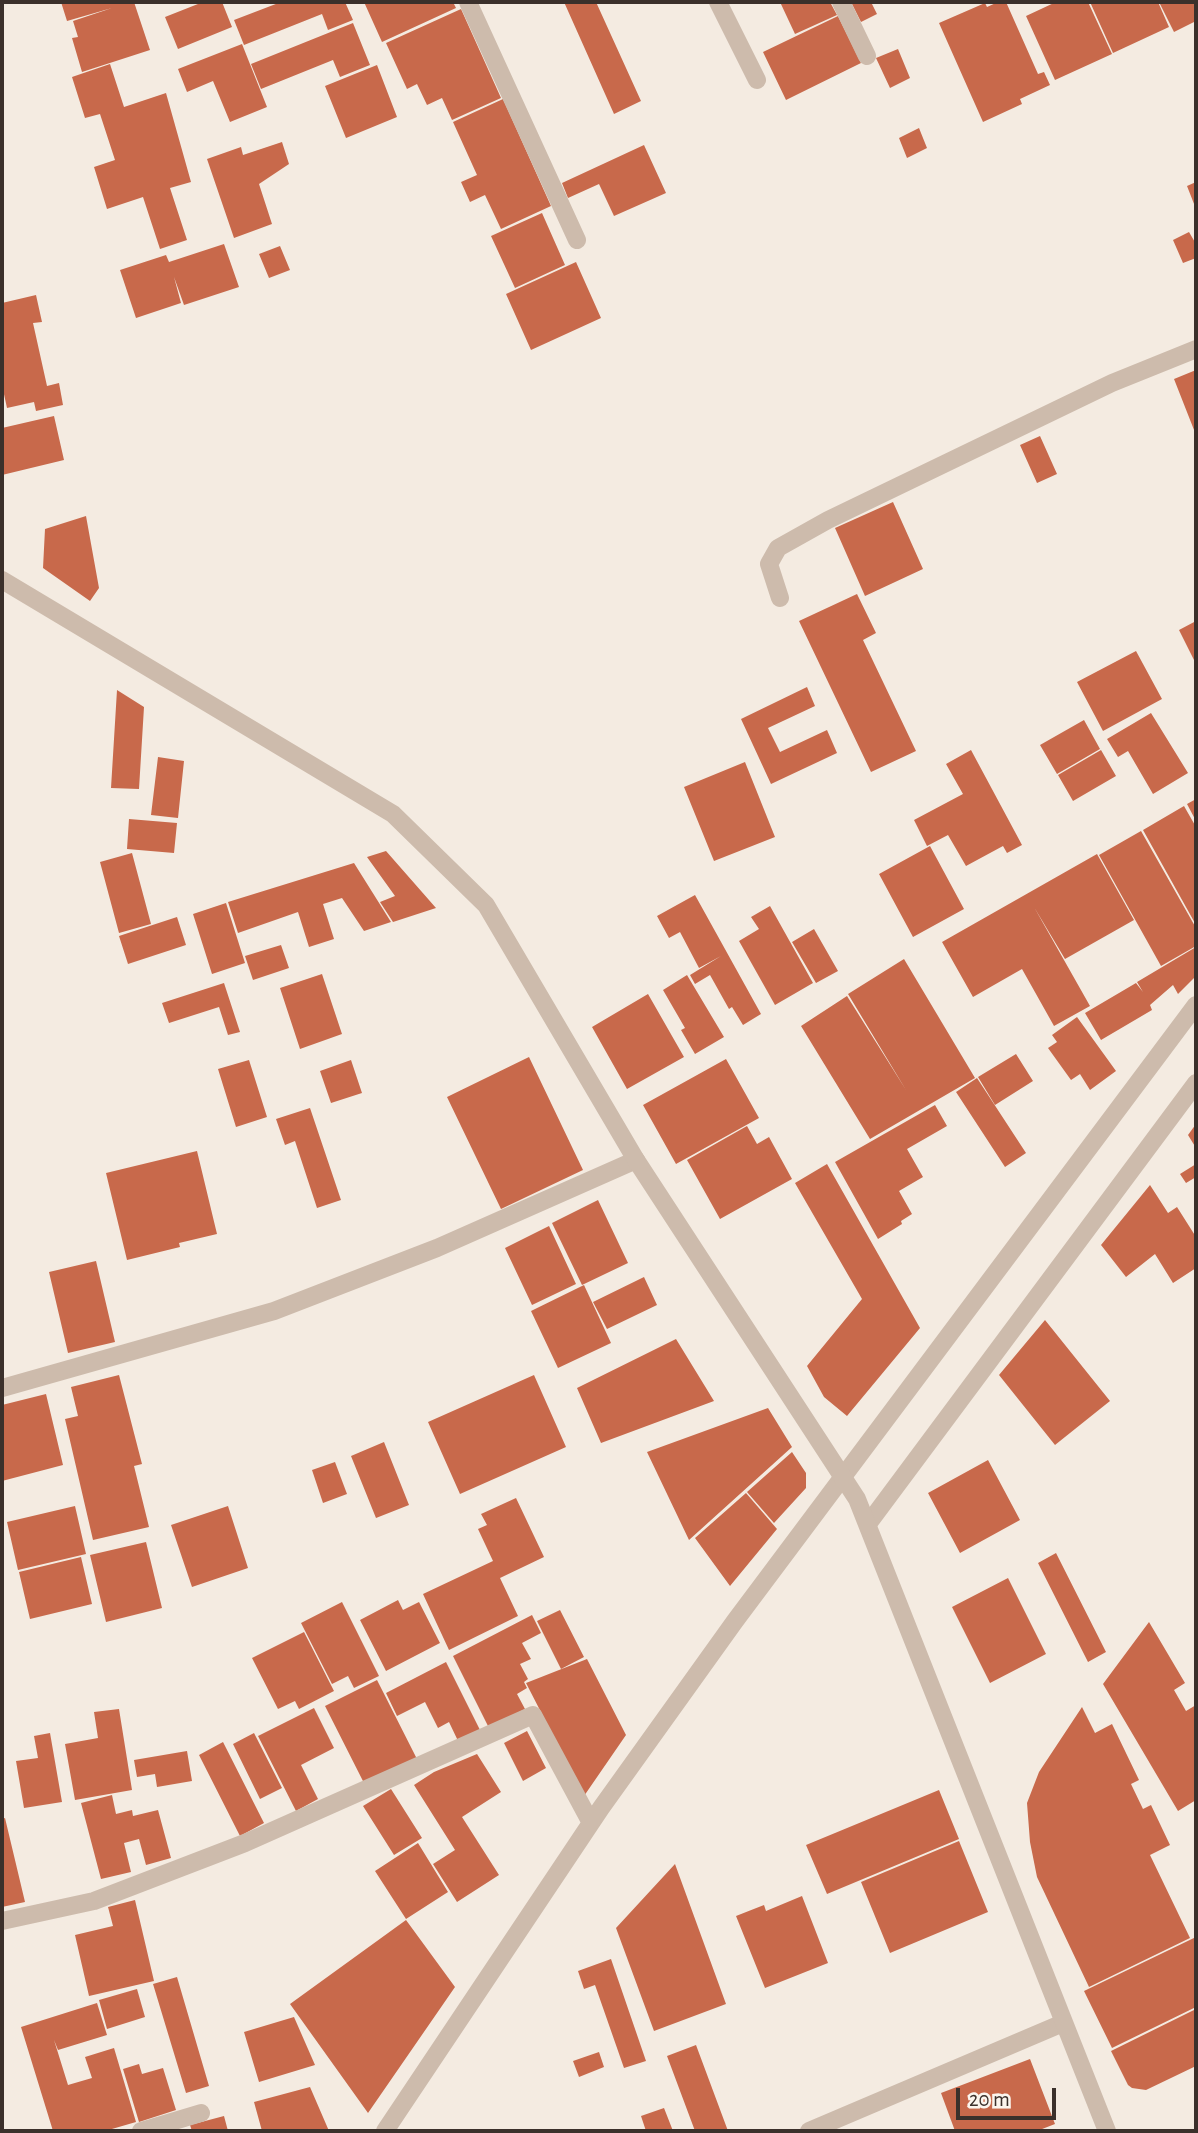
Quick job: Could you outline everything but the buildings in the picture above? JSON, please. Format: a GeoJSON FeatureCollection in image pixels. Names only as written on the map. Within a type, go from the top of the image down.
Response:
{"type":"FeatureCollection","features":[{"type":"Feature","properties":{"kind":"street"},"geometry":{"type":"LineString","coordinates":[[468,2],[577,240]]}},
{"type":"Feature","properties":{"kind":"street"},"geometry":{"type":"LineString","coordinates":[[718,2],[757,80]]}},
{"type":"Feature","properties":{"kind":"street"},"geometry":{"type":"LineString","coordinates":[[841,2],[867,56]]}},
{"type":"Feature","properties":{"kind":"street"},"geometry":{"type":"LineString","coordinates":[[780,598],[769,564],[778,548],[841,514],[1112,383],[1196,349]]}},
{"type":"Feature","properties":{"kind":"street"},"geometry":{"type":"LineString","coordinates":[[2,580],[393,814],[486,905],[636,1160],[857,1499],[1107,2131]]}},
{"type":"Feature","properties":{"kind":"street"},"geometry":{"type":"LineString","coordinates":[[385,2131],[591,1824],[735,1621],[1196,1005]]}},
{"type":"Feature","properties":{"kind":"street"},"geometry":{"type":"LineString","coordinates":[[868,1524],[1196,1083]]}},
{"type":"Feature","properties":{"kind":"street"},"geometry":{"type":"LineString","coordinates":[[2,1388],[274,1311],[437,1248],[636,1160]]}},
{"type":"Feature","properties":{"kind":"street"},"geometry":{"type":"LineString","coordinates":[[2,1920],[94,1901],[245,1843],[533,1715],[591,1824]]}},
{"type":"Feature","properties":{"kind":"street"},"geometry":{"type":"LineString","coordinates":[[808,2131],[1063,2023]]}},
{"type":"Feature","properties":{"kind":"street"},"geometry":{"type":"LineString","coordinates":[[141,2131],[201,2113]]}}]}
